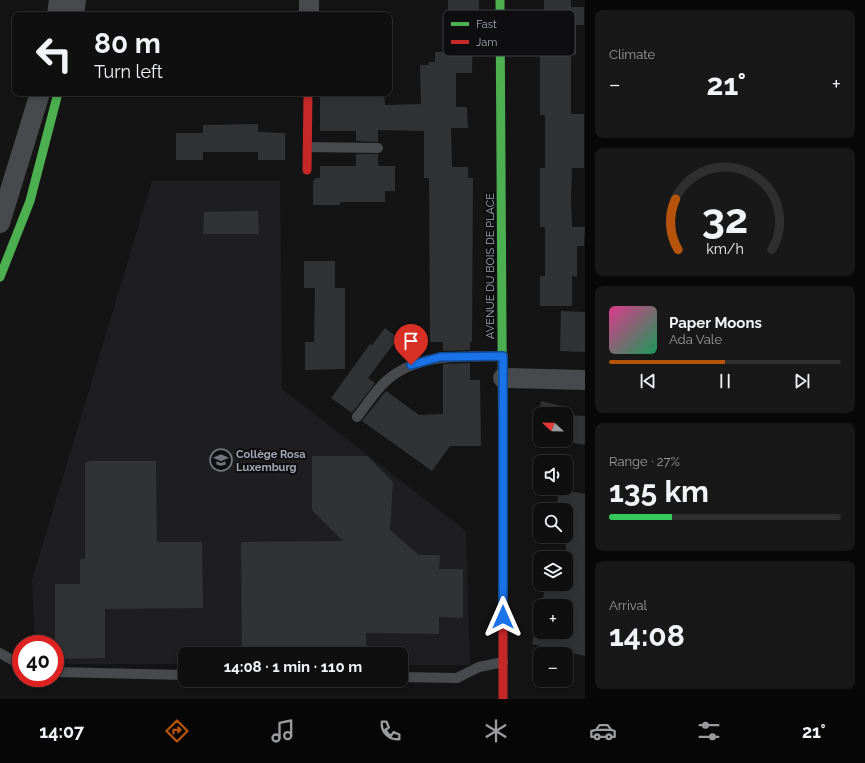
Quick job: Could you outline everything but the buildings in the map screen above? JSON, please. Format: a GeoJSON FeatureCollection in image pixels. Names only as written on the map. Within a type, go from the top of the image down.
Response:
{"type":"FeatureCollection","features":[{"type":"Feature","properties":{"kind":"street"},"geometry":{"type":"LineString","coordinates":[[57,12],[59,0]]}},
{"type":"Feature","properties":{"kind":"street"},"geometry":{"type":"LineString","coordinates":[[74,12],[76,0]]}},
{"type":"Feature","properties":{"kind":"street"},"geometry":{"type":"LineString","coordinates":[[309,0],[309,12]]}},
{"type":"Feature","properties":{"kind":"street","name":"AVENUE DU BOIS DE PLACE"},"geometry":{"type":"LineString","coordinates":[[500,0],[500,10]]}},
{"type":"Feature","properties":{"kind":"street","name":"AVENUE DU BOIS DE PLACE"},"geometry":{"type":"LineString","coordinates":[[500,56],[503,356],[503,699]]}},
{"type":"Feature","properties":{"kind":"street"},"geometry":{"type":"LineString","coordinates":[[0,223],[39,96]]}},
{"type":"Feature","properties":{"kind":"street"},"geometry":{"type":"LineString","coordinates":[[0,277],[30,201],[57,96]]}},
{"type":"Feature","properties":{"kind":"street"},"geometry":{"type":"LineString","coordinates":[[307,170],[308,96]]}},
{"type":"Feature","properties":{"kind":"street"},"geometry":{"type":"LineString","coordinates":[[503,378],[585,380]]}},
{"type":"Feature","properties":{"kind":"lane"},"geometry":{"type":"LineString","coordinates":[[308,147],[378,148]]}},
{"type":"Feature","properties":{"kind":"lane"},"geometry":{"type":"LineString","coordinates":[[357,418],[385,381],[411,365],[440,357],[503,356]]}},
{"type":"Feature","properties":{"kind":"lane"},"geometry":{"type":"LineString","coordinates":[[0,653],[12,660]]}},
{"type":"Feature","properties":{"kind":"lane"},"geometry":{"type":"LineString","coordinates":[[408,677],[457,678],[479,667],[503,662]]}},
{"type":"Feature","properties":{"kind":"lane"},"geometry":{"type":"LineString","coordinates":[[64,672],[178,675]]}},
{"type":"Feature","properties":{"kind":"shaded area","name":"Collège Rosa Luxemburg"},"geometry":{"type":"Polygon","coordinates":[[[152,181],[280,181],[282,389],[466,531],[470,665],[408,665],[408,647],[178,647],[178,664],[64,664],[64,635],[35,635],[32,580],[152,181]]]}},
{"type":"Feature","properties":{"kind":"traffic: fast"},"geometry":{"type":"LineString","coordinates":[[500,0],[500,10]]}},
{"type":"Feature","properties":{"kind":"traffic: fast"},"geometry":{"type":"LineString","coordinates":[[500,56],[503,496]]}},
{"type":"Feature","properties":{"kind":"traffic: fast"},"geometry":{"type":"LineString","coordinates":[[0,277],[30,201],[57,96]]}},
{"type":"Feature","properties":{"kind":"traffic: jam"},"geometry":{"type":"LineString","coordinates":[[307,170],[308,96]]}},
{"type":"Feature","properties":{"kind":"traffic: jam"},"geometry":{"type":"LineString","coordinates":[[503,496],[503,699]]}},
{"type":"Feature","properties":{"kind":"place","name":"Collège Rosa Luxemburg"},"geometry":{"type":"Point","coordinates":[221,460]}},
{"type":"Feature","properties":{"kind":"route"},"geometry":{"type":"LineString","coordinates":[[411,365],[440,357],[503,356],[503,617]]}}]}
